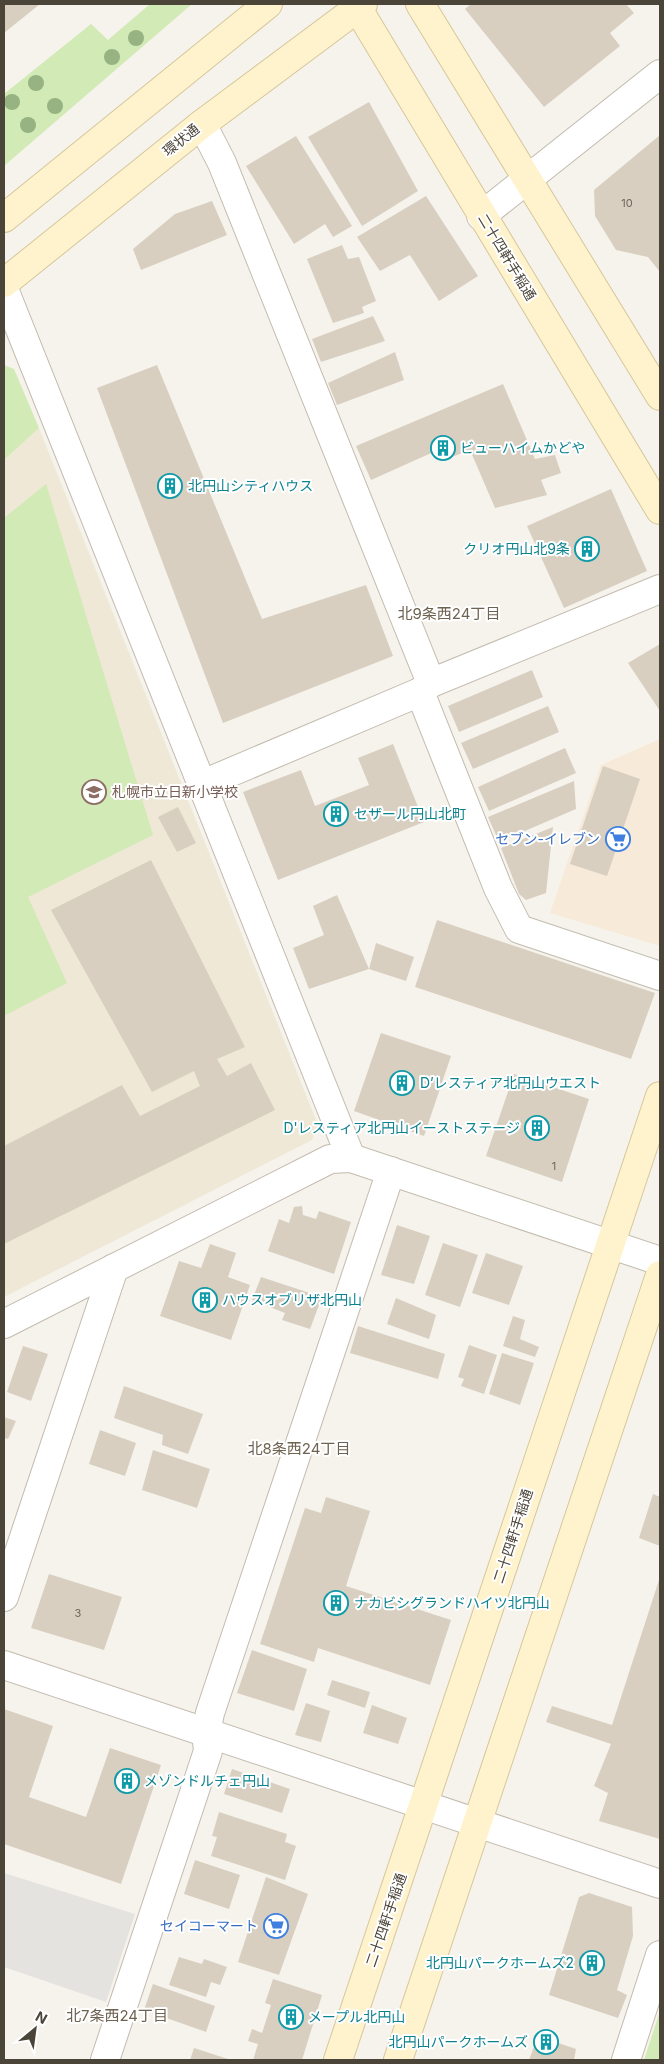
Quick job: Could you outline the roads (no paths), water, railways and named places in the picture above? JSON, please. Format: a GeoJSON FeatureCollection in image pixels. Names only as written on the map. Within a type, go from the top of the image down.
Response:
{"type":"FeatureCollection","features":[{"type":"Feature","properties":{"kind":"street"},"geometry":{"type":"LineString","coordinates":[[4,218],[268,4]]}},
{"type":"Feature","properties":{"kind":"street"},"geometry":{"type":"LineString","coordinates":[[420,4],[660,396]]}},
{"type":"Feature","properties":{"kind":"street","name":"環状通"},"geometry":{"type":"LineString","coordinates":[[4,283],[202,124],[358,5]]}},
{"type":"Feature","properties":{"kind":"street","name":"二十四軒手稲通"},"geometry":{"type":"LineString","coordinates":[[358,5],[482,216],[660,510]]}},
{"type":"Feature","properties":{"kind":"street"},"geometry":{"type":"LineString","coordinates":[[482,216],[660,74]]}},
{"type":"Feature","properties":{"kind":"street"},"geometry":{"type":"LineString","coordinates":[[202,124],[225,172],[425,688],[498,888],[519,929],[660,976]]}},
{"type":"Feature","properties":{"kind":"street"},"geometry":{"type":"LineString","coordinates":[[4,289],[351,1158]]}},
{"type":"Feature","properties":{"kind":"street"},"geometry":{"type":"LineString","coordinates":[[203,784],[660,589]]}},
{"type":"Feature","properties":{"kind":"street","name":"二十四軒手稲通"},"geometry":{"type":"LineString","coordinates":[[338,2060],[660,1096]]}},
{"type":"Feature","properties":{"kind":"street"},"geometry":{"type":"LineString","coordinates":[[4,1324],[330,1159],[351,1158],[660,1261]]}},
{"type":"Feature","properties":{"kind":"street"},"geometry":{"type":"LineString","coordinates":[[105,2060],[208,1751],[206,1732],[213,1704],[391,1171]]}},
{"type":"Feature","properties":{"kind":"street"},"geometry":{"type":"LineString","coordinates":[[4,1597],[114,1268]]}},
{"type":"Feature","properties":{"kind":"street"},"geometry":{"type":"LineString","coordinates":[[398,2060],[660,1275]]}},
{"type":"Feature","properties":{"kind":"street"},"geometry":{"type":"LineString","coordinates":[[4,1665],[660,1884]]}},
{"type":"Feature","properties":{"kind":"street"},"geometry":{"type":"LineString","coordinates":[[626,2060],[660,1955]]}},
{"type":"Feature","properties":{"kind":"place","name":"ビューハイムかどや"},"geometry":{"type":"Point","coordinates":[443,448]}},
{"type":"Feature","properties":{"kind":"place","name":"北円山シティハウス"},"geometry":{"type":"Point","coordinates":[170,486]}},
{"type":"Feature","properties":{"kind":"place","name":"クリオ円山北9条"},"geometry":{"type":"Point","coordinates":[587,549]}},
{"type":"Feature","properties":{"kind":"place","name":"札幌市立日新小学校"},"geometry":{"type":"Point","coordinates":[94,792]}},
{"type":"Feature","properties":{"kind":"place","name":"セザール円山北町"},"geometry":{"type":"Point","coordinates":[336,814]}},
{"type":"Feature","properties":{"kind":"place","name":"セブン-イレブン"},"geometry":{"type":"Point","coordinates":[618,839]}},
{"type":"Feature","properties":{"kind":"place","name":"D’レスティア北円山ウエスト"},"geometry":{"type":"Point","coordinates":[402,1083]}},
{"type":"Feature","properties":{"kind":"place","name":"D'レスティア北円山イーストステージ"},"geometry":{"type":"Point","coordinates":[537,1128]}},
{"type":"Feature","properties":{"kind":"place","name":"ハウスオブリザ北円山"},"geometry":{"type":"Point","coordinates":[205,1300]}},
{"type":"Feature","properties":{"kind":"place","name":"ナカビシグランドハイツ北円山"},"geometry":{"type":"Point","coordinates":[336,1603]}},
{"type":"Feature","properties":{"kind":"place","name":"メゾンドルチェ円山"},"geometry":{"type":"Point","coordinates":[127,1781]}},
{"type":"Feature","properties":{"kind":"place","name":"セイコーマート"},"geometry":{"type":"Point","coordinates":[276,1926]}},
{"type":"Feature","properties":{"kind":"place","name":"北円山パークホームズ2"},"geometry":{"type":"Point","coordinates":[592,1963]}},
{"type":"Feature","properties":{"kind":"place","name":"メープル北円山"},"geometry":{"type":"Point","coordinates":[291,2017]}},
{"type":"Feature","properties":{"kind":"place","name":"北円山パークホームズ"},"geometry":{"type":"Point","coordinates":[546,2042]}},
{"type":"Feature","properties":{"kind":"district","name":"北9条西24丁目"},"geometry":{"type":"Point","coordinates":[449,614]}},
{"type":"Feature","properties":{"kind":"district","name":"北8条西24丁目"},"geometry":{"type":"Point","coordinates":[299,1449]}},
{"type":"Feature","properties":{"kind":"district","name":"北7条西24丁目"},"geometry":{"type":"Point","coordinates":[117,2016]}}]}
